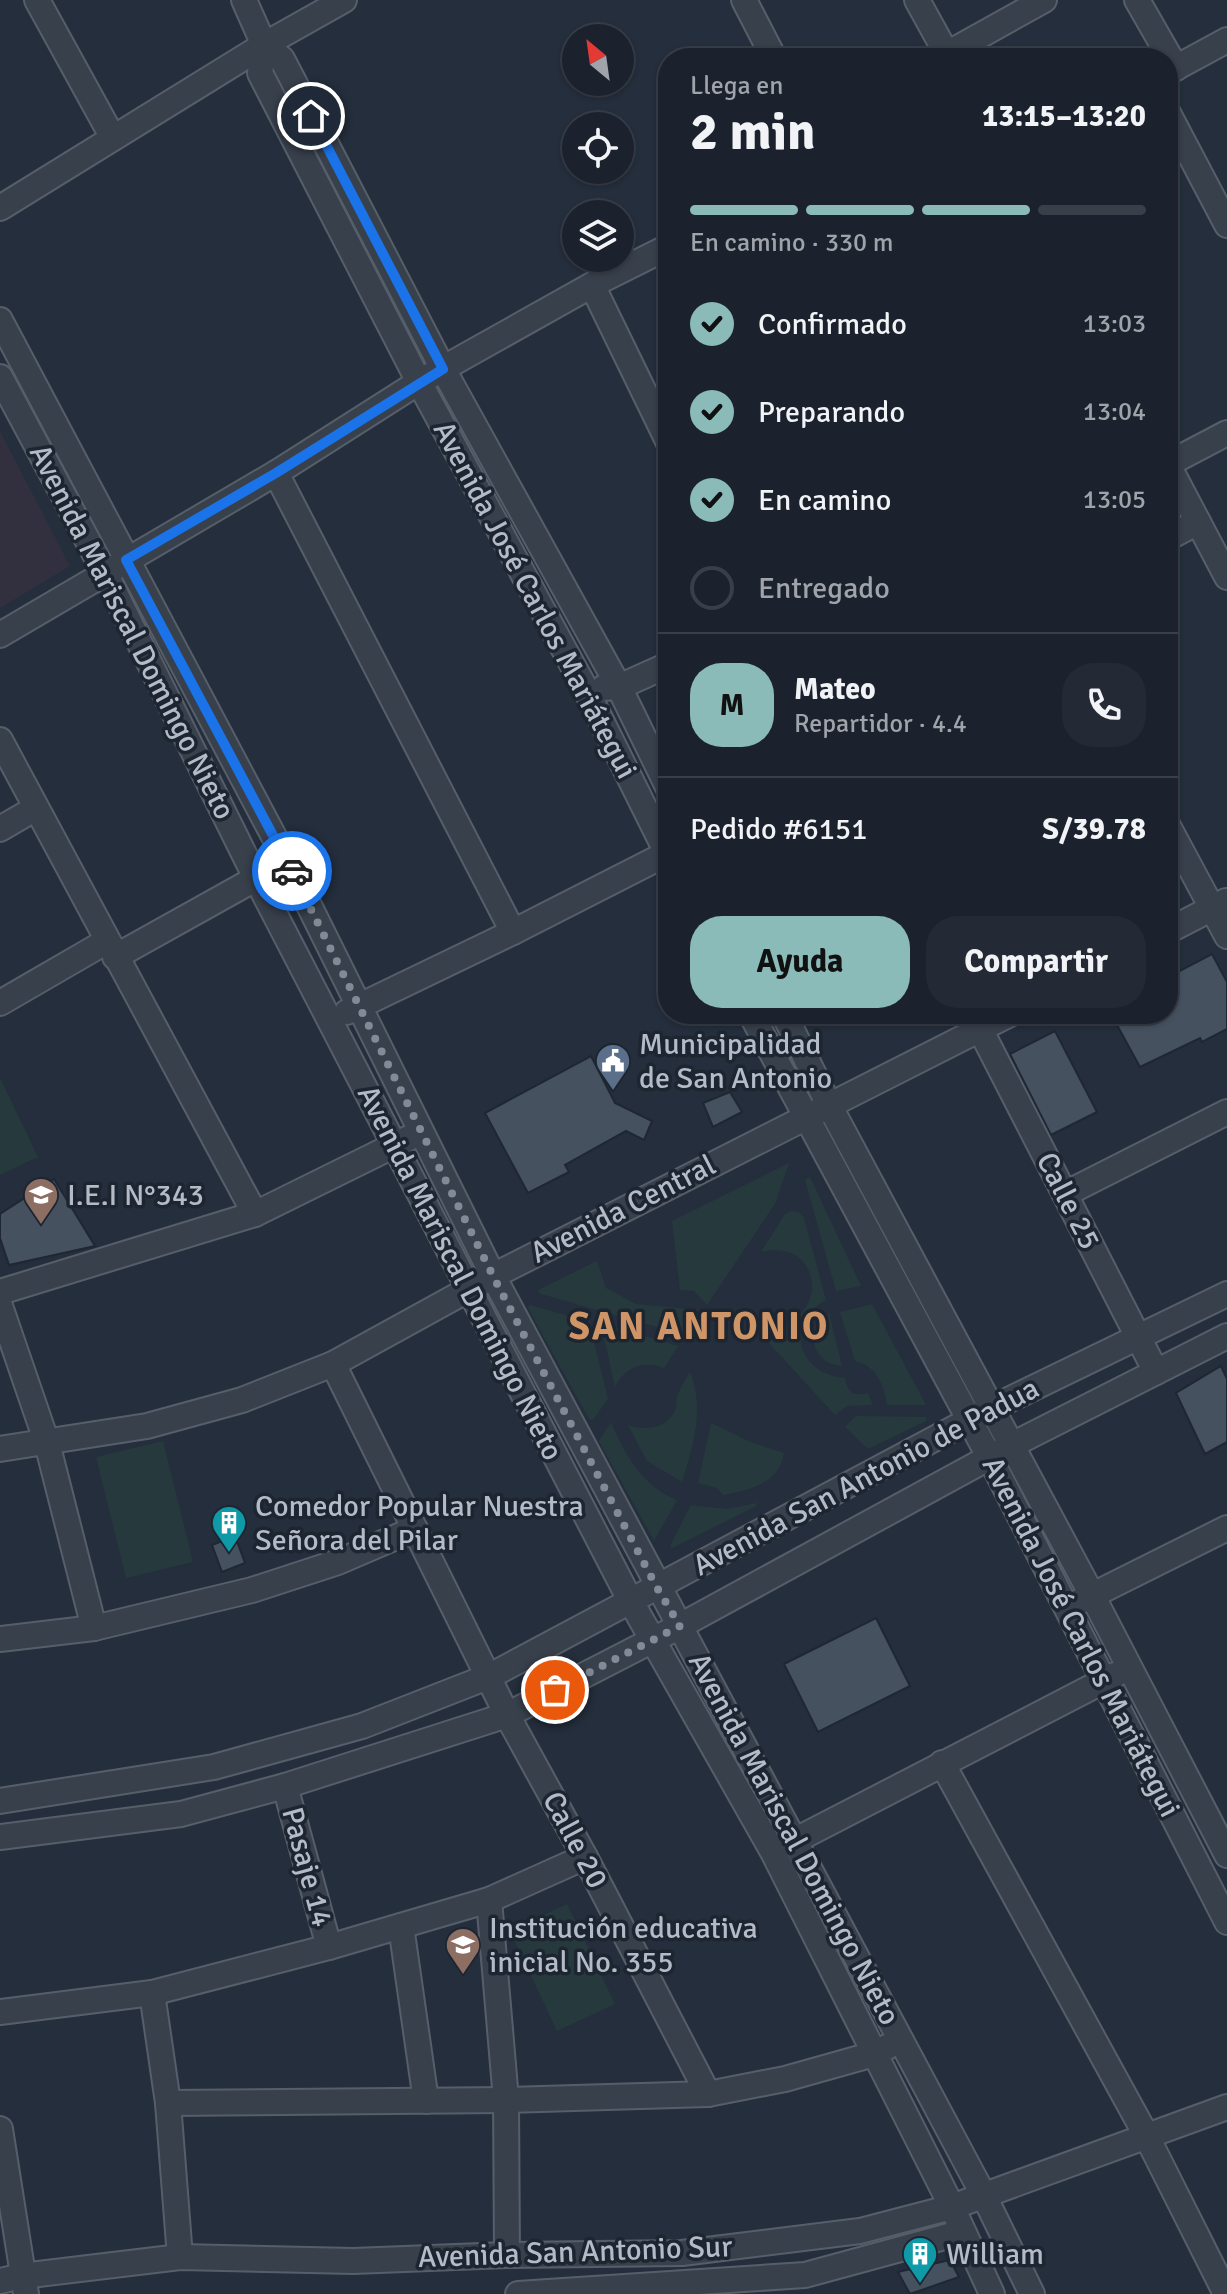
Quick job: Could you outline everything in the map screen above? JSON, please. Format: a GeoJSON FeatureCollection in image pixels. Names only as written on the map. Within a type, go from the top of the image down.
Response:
{"type":"FeatureCollection","features":[{"type":"Feature","properties":{"kind":"street"},"geometry":{"type":"LineString","coordinates":[[37,0],[113,138]]}},
{"type":"Feature","properties":{"kind":"street","name":"Avenida José Carlos Mariátegui"},"geometry":{"type":"LineString","coordinates":[[244,0],[264,45],[282,59],[443,369],[619,687],[658,767]]}},
{"type":"Feature","properties":{"kind":"street"},"geometry":{"type":"LineString","coordinates":[[0,208],[264,45],[344,0]]}},
{"type":"Feature","properties":{"kind":"street"},"geometry":{"type":"LineString","coordinates":[[744,0],[769,48]]}},
{"type":"Feature","properties":{"kind":"street"},"geometry":{"type":"LineString","coordinates":[[917,0],[944,48]]}},
{"type":"Feature","properties":{"kind":"street"},"geometry":{"type":"LineString","coordinates":[[962,48],[1044,0]]}},
{"type":"Feature","properties":{"kind":"street"},"geometry":{"type":"LineString","coordinates":[[1137,0],[1161,48]]}},
{"type":"Feature","properties":{"kind":"street"},"geometry":{"type":"LineString","coordinates":[[1178,67],[1227,40]]}},
{"type":"Feature","properties":{"kind":"street","name":"Avenida José Carlos Mariátegui"},"geometry":{"type":"LineString","coordinates":[[264,45],[260,73],[419,382],[585,688],[658,834]]}},
{"type":"Feature","properties":{"kind":"street"},"geometry":{"type":"LineString","coordinates":[[1178,132],[1227,225]]}},
{"type":"Feature","properties":{"kind":"street"},"geometry":{"type":"LineString","coordinates":[[0,635],[276,473],[419,382],[592,285],[658,252]]}},
{"type":"Feature","properties":{"kind":"street"},"geometry":{"type":"LineString","coordinates":[[592,285],[658,414]]}},
{"type":"Feature","properties":{"kind":"street","name":"Avenida Mariscal Domingo Nieto"},"geometry":{"type":"LineString","coordinates":[[0,320],[287,861],[493,1276],[984,2196],[1032,2294]]}},
{"type":"Feature","properties":{"kind":"street","name":"Avenida Mariscal Domingo Nieto"},"geometry":{"type":"LineString","coordinates":[[0,377],[105,573],[256,878],[630,1600],[773,1852],[952,2207],[992,2294]]}},
{"type":"Feature","properties":{"kind":"street"},"geometry":{"type":"LineString","coordinates":[[1178,459],[1227,433]]}},
{"type":"Feature","properties":{"kind":"street"},"geometry":{"type":"LineString","coordinates":[[276,473],[513,932]]}},
{"type":"Feature","properties":{"kind":"street"},"geometry":{"type":"LineString","coordinates":[[1178,483],[1227,577]]}},
{"type":"Feature","properties":{"kind":"street"},"geometry":{"type":"LineString","coordinates":[[1178,533],[1198,522]]}},
{"type":"Feature","properties":{"kind":"street"},"geometry":{"type":"LineString","coordinates":[[585,688],[619,687],[658,669]]}},
{"type":"Feature","properties":{"kind":"street"},"geometry":{"type":"LineString","coordinates":[[0,740],[255,1214]]}},
{"type":"Feature","properties":{"kind":"street"},"geometry":{"type":"LineString","coordinates":[[0,829],[36,808]]}},
{"type":"Feature","properties":{"kind":"street"},"geometry":{"type":"LineString","coordinates":[[1178,841],[1220,904],[1227,936]]}},
{"type":"Feature","properties":{"kind":"street"},"geometry":{"type":"LineString","coordinates":[[330,1020],[658,859]]}},
{"type":"Feature","properties":{"kind":"street"},"geometry":{"type":"LineString","coordinates":[[0,1003],[287,861]]}},
{"type":"Feature","properties":{"kind":"street"},"geometry":{"type":"LineString","coordinates":[[1178,926],[1220,904]]}},
{"type":"Feature","properties":{"kind":"street","name":"Avenida José Carlos Mariátegui"},"geometry":{"type":"LineString","coordinates":[[756,1024],[990,1458],[1227,1922]]}},
{"type":"Feature","properties":{"kind":"street","name":"Avenida José Carlos Mariátegui"},"geometry":{"type":"LineString","coordinates":[[789,1024],[829,1105],[1225,1847]]}},
{"type":"Feature","properties":{"kind":"street","name":"Avenida Central"},"geometry":{"type":"LineString","coordinates":[[0,1449],[147,1426],[228,1404],[333,1364],[493,1276],[990,1024]]}},
{"type":"Feature","properties":{"kind":"street","name":"Calle 25"},"geometry":{"type":"LineString","coordinates":[[980,1029],[1156,1372]]}},
{"type":"Feature","properties":{"kind":"street"},"geometry":{"type":"LineString","coordinates":[[361,1080],[389,1067]]}},
{"type":"Feature","properties":{"kind":"street"},"geometry":{"type":"LineString","coordinates":[[1065,1194],[1227,1112]]}},
{"type":"Feature","properties":{"kind":"street"},"geometry":{"type":"LineString","coordinates":[[0,1292],[255,1214],[421,1131]]}},
{"type":"Feature","properties":{"kind":"street","name":"Avenida San Antonio de Padua"},"geometry":{"type":"LineString","coordinates":[[0,1801],[214,1767],[362,1726],[490,1676],[992,1408],[1227,1294]]}},
{"type":"Feature","properties":{"kind":"street"},"geometry":{"type":"LineString","coordinates":[[0,1306],[47,1443],[94,1628]]}},
{"type":"Feature","properties":{"kind":"street","name":"Avenida San Antonio de Padua"},"geometry":{"type":"LineString","coordinates":[[0,1837],[181,1814],[285,1786],[507,1715],[680,1626],[1012,1445],[1227,1336]]}},
{"type":"Feature","properties":{"kind":"street","name":"Calle 20"},"geometry":{"type":"LineString","coordinates":[[333,1364],[507,1715],[708,2094]]}},
{"type":"Feature","properties":{"kind":"street"},"geometry":{"type":"LineString","coordinates":[[1067,1609],[1227,1528]]}},
{"type":"Feature","properties":{"kind":"street"},"geometry":{"type":"LineString","coordinates":[[0,1639],[94,1628],[252,1590],[338,1562],[415,1529]]}},
{"type":"Feature","properties":{"kind":"street"},"geometry":{"type":"LineString","coordinates":[[794,1841],[1129,1667]]}},
{"type":"Feature","properties":{"kind":"street"},"geometry":{"type":"LineString","coordinates":[[942,1763],[1146,2135],[1226,2294]]}},
{"type":"Feature","properties":{"kind":"street","name":"Pasaje 14"},"geometry":{"type":"LineString","coordinates":[[285,1786],[329,1947]]}},
{"type":"Feature","properties":{"kind":"street"},"geometry":{"type":"LineString","coordinates":[[0,2012],[152,1993],[329,1947],[489,1900],[585,1857]]}},
{"type":"Feature","properties":{"kind":"street"},"geometry":{"type":"LineString","coordinates":[[489,1900],[506,2100],[507,2255]]}},
{"type":"Feature","properties":{"kind":"street"},"geometry":{"type":"LineString","coordinates":[[401,1926],[426,2101]]}},
{"type":"Feature","properties":{"kind":"street"},"geometry":{"type":"LineString","coordinates":[[152,1993],[168,2103],[180,2257]]}},
{"type":"Feature","properties":{"kind":"street"},"geometry":{"type":"LineString","coordinates":[[168,2103],[506,2100],[708,2094],[785,2079],[874,2054],[901,2040]]}},
{"type":"Feature","properties":{"kind":"street","name":"Avenida San Antonio Sur"},"geometry":{"type":"LineString","coordinates":[[16,2284],[180,2257],[353,2261],[682,2253],[860,2231],[952,2207],[1227,2107]]}},
{"type":"Feature","properties":{"kind":"street"},"geometry":{"type":"LineString","coordinates":[[0,2129],[16,2284]]}},
{"type":"Feature","properties":{"kind":"street"},"geometry":{"type":"LineString","coordinates":[[518,2294],[805,2275],[963,2232]]}},
{"type":"Feature","properties":{"kind":"shaded area"},"geometry":{"type":"Polygon","coordinates":[[[0,431],[70,566],[0,608],[0,431]]]}},
{"type":"Feature","properties":{"kind":"green space"},"geometry":{"type":"Polygon","coordinates":[[[0,1078],[38,1157],[0,1175],[0,1078]]]}},
{"type":"Feature","properties":{"kind":"green space"},"geometry":{"type":"Polygon","coordinates":[[[789,1163],[775,1204],[707,1305],[694,1291],[680,1290],[672,1221],[789,1163]]]}},
{"type":"Feature","properties":{"kind":"green space"},"geometry":{"type":"Polygon","coordinates":[[[810,1177],[861,1286],[836,1291],[805,1180],[810,1177]]]}},
{"type":"Feature","properties":{"kind":"green space"},"geometry":{"type":"Polygon","coordinates":[[[799,1212],[804,1218],[826,1300],[804,1321],[801,1334],[807,1358],[816,1368],[829,1375],[845,1378],[852,1392],[868,1393],[873,1405],[847,1406],[835,1415],[756,1329],[760,1321],[782,1323],[798,1316],[808,1303],[812,1288],[809,1272],[800,1258],[784,1251],[761,1252],[785,1214],[799,1212]]]}},
{"type":"Feature","properties":{"kind":"green space"},"geometry":{"type":"Polygon","coordinates":[[[597,1261],[606,1288],[636,1304],[689,1309],[691,1324],[686,1335],[541,1294],[538,1290],[597,1261]]]}},
{"type":"Feature","properties":{"kind":"green space"},"geometry":{"type":"Polygon","coordinates":[[[872,1304],[926,1405],[887,1405],[884,1390],[874,1371],[855,1361],[840,1312],[872,1304]]]}},
{"type":"Feature","properties":{"kind":"green space"},"geometry":{"type":"Polygon","coordinates":[[[530,1305],[589,1322],[608,1399],[593,1420],[589,1419],[528,1308],[530,1305]]]}},
{"type":"Feature","properties":{"kind":"green space"},"geometry":{"type":"Polygon","coordinates":[[[829,1313],[842,1366],[823,1359],[814,1345],[816,1328],[829,1313]]]}},
{"type":"Feature","properties":{"kind":"green space"},"geometry":{"type":"Polygon","coordinates":[[[601,1323],[678,1346],[664,1368],[648,1365],[635,1367],[624,1374],[615,1387],[601,1323]]]}},
{"type":"Feature","properties":{"kind":"green space"},"geometry":{"type":"Polygon","coordinates":[[[690,1372],[697,1399],[696,1427],[682,1482],[647,1461],[628,1425],[650,1428],[668,1420],[690,1372]]]}},
{"type":"Feature","properties":{"kind":"green space"},"geometry":{"type":"Polygon","coordinates":[[[856,1416],[926,1417],[926,1421],[868,1449],[845,1427],[856,1416]]]}},
{"type":"Feature","properties":{"kind":"green space"},"geometry":{"type":"Polygon","coordinates":[[[611,1422],[622,1446],[644,1478],[677,1500],[654,1541],[599,1441],[611,1422]]]}},
{"type":"Feature","properties":{"kind":"green space"},"geometry":{"type":"Polygon","coordinates":[[[711,1423],[784,1453],[776,1472],[752,1488],[723,1495],[717,1488],[698,1483],[711,1423]]]}},
{"type":"Feature","properties":{"kind":"green space"},"geometry":{"type":"Polygon","coordinates":[[[163,1441],[193,1562],[126,1578],[96,1457],[163,1441]]]}},
{"type":"Feature","properties":{"kind":"green space"},"geometry":{"type":"Polygon","coordinates":[[[757,1503],[672,1548],[670,1546],[691,1505],[727,1509],[757,1503]]]}},
{"type":"Feature","properties":{"kind":"green space"},"geometry":{"type":"Polygon","coordinates":[[[567,1904],[615,2004],[557,2031],[510,1931],[567,1904]]]}},
{"type":"Feature","properties":{"kind":"building"},"geometry":{"type":"Polygon","coordinates":[[[1212,954],[1227,982],[1227,1029],[1202,1042],[1200,1038],[1140,1067],[1116,1024],[1178,1024],[1178,972],[1212,954]]]}},
{"type":"Feature","properties":{"kind":"building"},"geometry":{"type":"Polygon","coordinates":[[[1055,1031],[1097,1112],[1051,1135],[1010,1054],[1055,1031]]]}},
{"type":"Feature","properties":{"kind":"building"},"geometry":{"type":"Polygon","coordinates":[[[591,1056],[615,1103],[652,1121],[644,1140],[626,1131],[565,1165],[569,1172],[528,1193],[485,1113],[591,1056]]]}},
{"type":"Feature","properties":{"kind":"building"},"geometry":{"type":"Polygon","coordinates":[[[730,1092],[742,1112],[713,1127],[703,1103],[730,1092]]]}},
{"type":"Feature","properties":{"kind":"building","name":"I.E.I N°343"},"geometry":{"type":"Polygon","coordinates":[[[54,1179],[95,1246],[9,1265],[0,1238],[0,1214],[54,1179]]]}},
{"type":"Feature","properties":{"kind":"building"},"geometry":{"type":"Polygon","coordinates":[[[1221,1366],[1227,1379],[1227,1442],[1205,1454],[1176,1393],[1221,1366]]]}},
{"type":"Feature","properties":{"kind":"building","name":"Comedor Popular Nuestra Señora del Pilar"},"geometry":{"type":"Polygon","coordinates":[[[235,1536],[245,1563],[222,1572],[212,1545],[235,1536]]]}},
{"type":"Feature","properties":{"kind":"building"},"geometry":{"type":"Polygon","coordinates":[[[876,1618],[910,1686],[818,1732],[784,1664],[876,1618]]]}},
{"type":"Feature","properties":{"kind":"building","name":"William"},"geometry":{"type":"Polygon","coordinates":[[[950,2260],[959,2277],[910,2294],[898,2272],[950,2260]]]}},
{"type":"Feature","properties":{"kind":"way so far"},"geometry":{"type":"LineString","coordinates":[[292,871],[493,1276],[680,1626],[555,1690]]}},
{"type":"Feature","properties":{"kind":"place","name":"Municipalidad de San Antonio"},"geometry":{"type":"Point","coordinates":[613,1092]}},
{"type":"Feature","properties":{"kind":"place","name":"I.E.I N°343"},"geometry":{"type":"Point","coordinates":[41,1226]}},
{"type":"Feature","properties":{"kind":"place","name":"Comedor Popular Nuestra Señora del Pilar"},"geometry":{"type":"Point","coordinates":[229,1554]}},
{"type":"Feature","properties":{"kind":"place","name":"Institución educativa inicial No. 355"},"geometry":{"type":"Point","coordinates":[463,1976]}},
{"type":"Feature","properties":{"kind":"place","name":"William"},"geometry":{"type":"Point","coordinates":[920,2285]}},
{"type":"Feature","properties":{"kind":"district","name":"SAN ANTONIO"},"geometry":{"type":"Point","coordinates":[699,1326]}},
{"type":"Feature","properties":{"kind":"route"},"geometry":{"type":"LineString","coordinates":[[292,871],[126,560],[276,473],[443,369],[311,116]]}}]}
